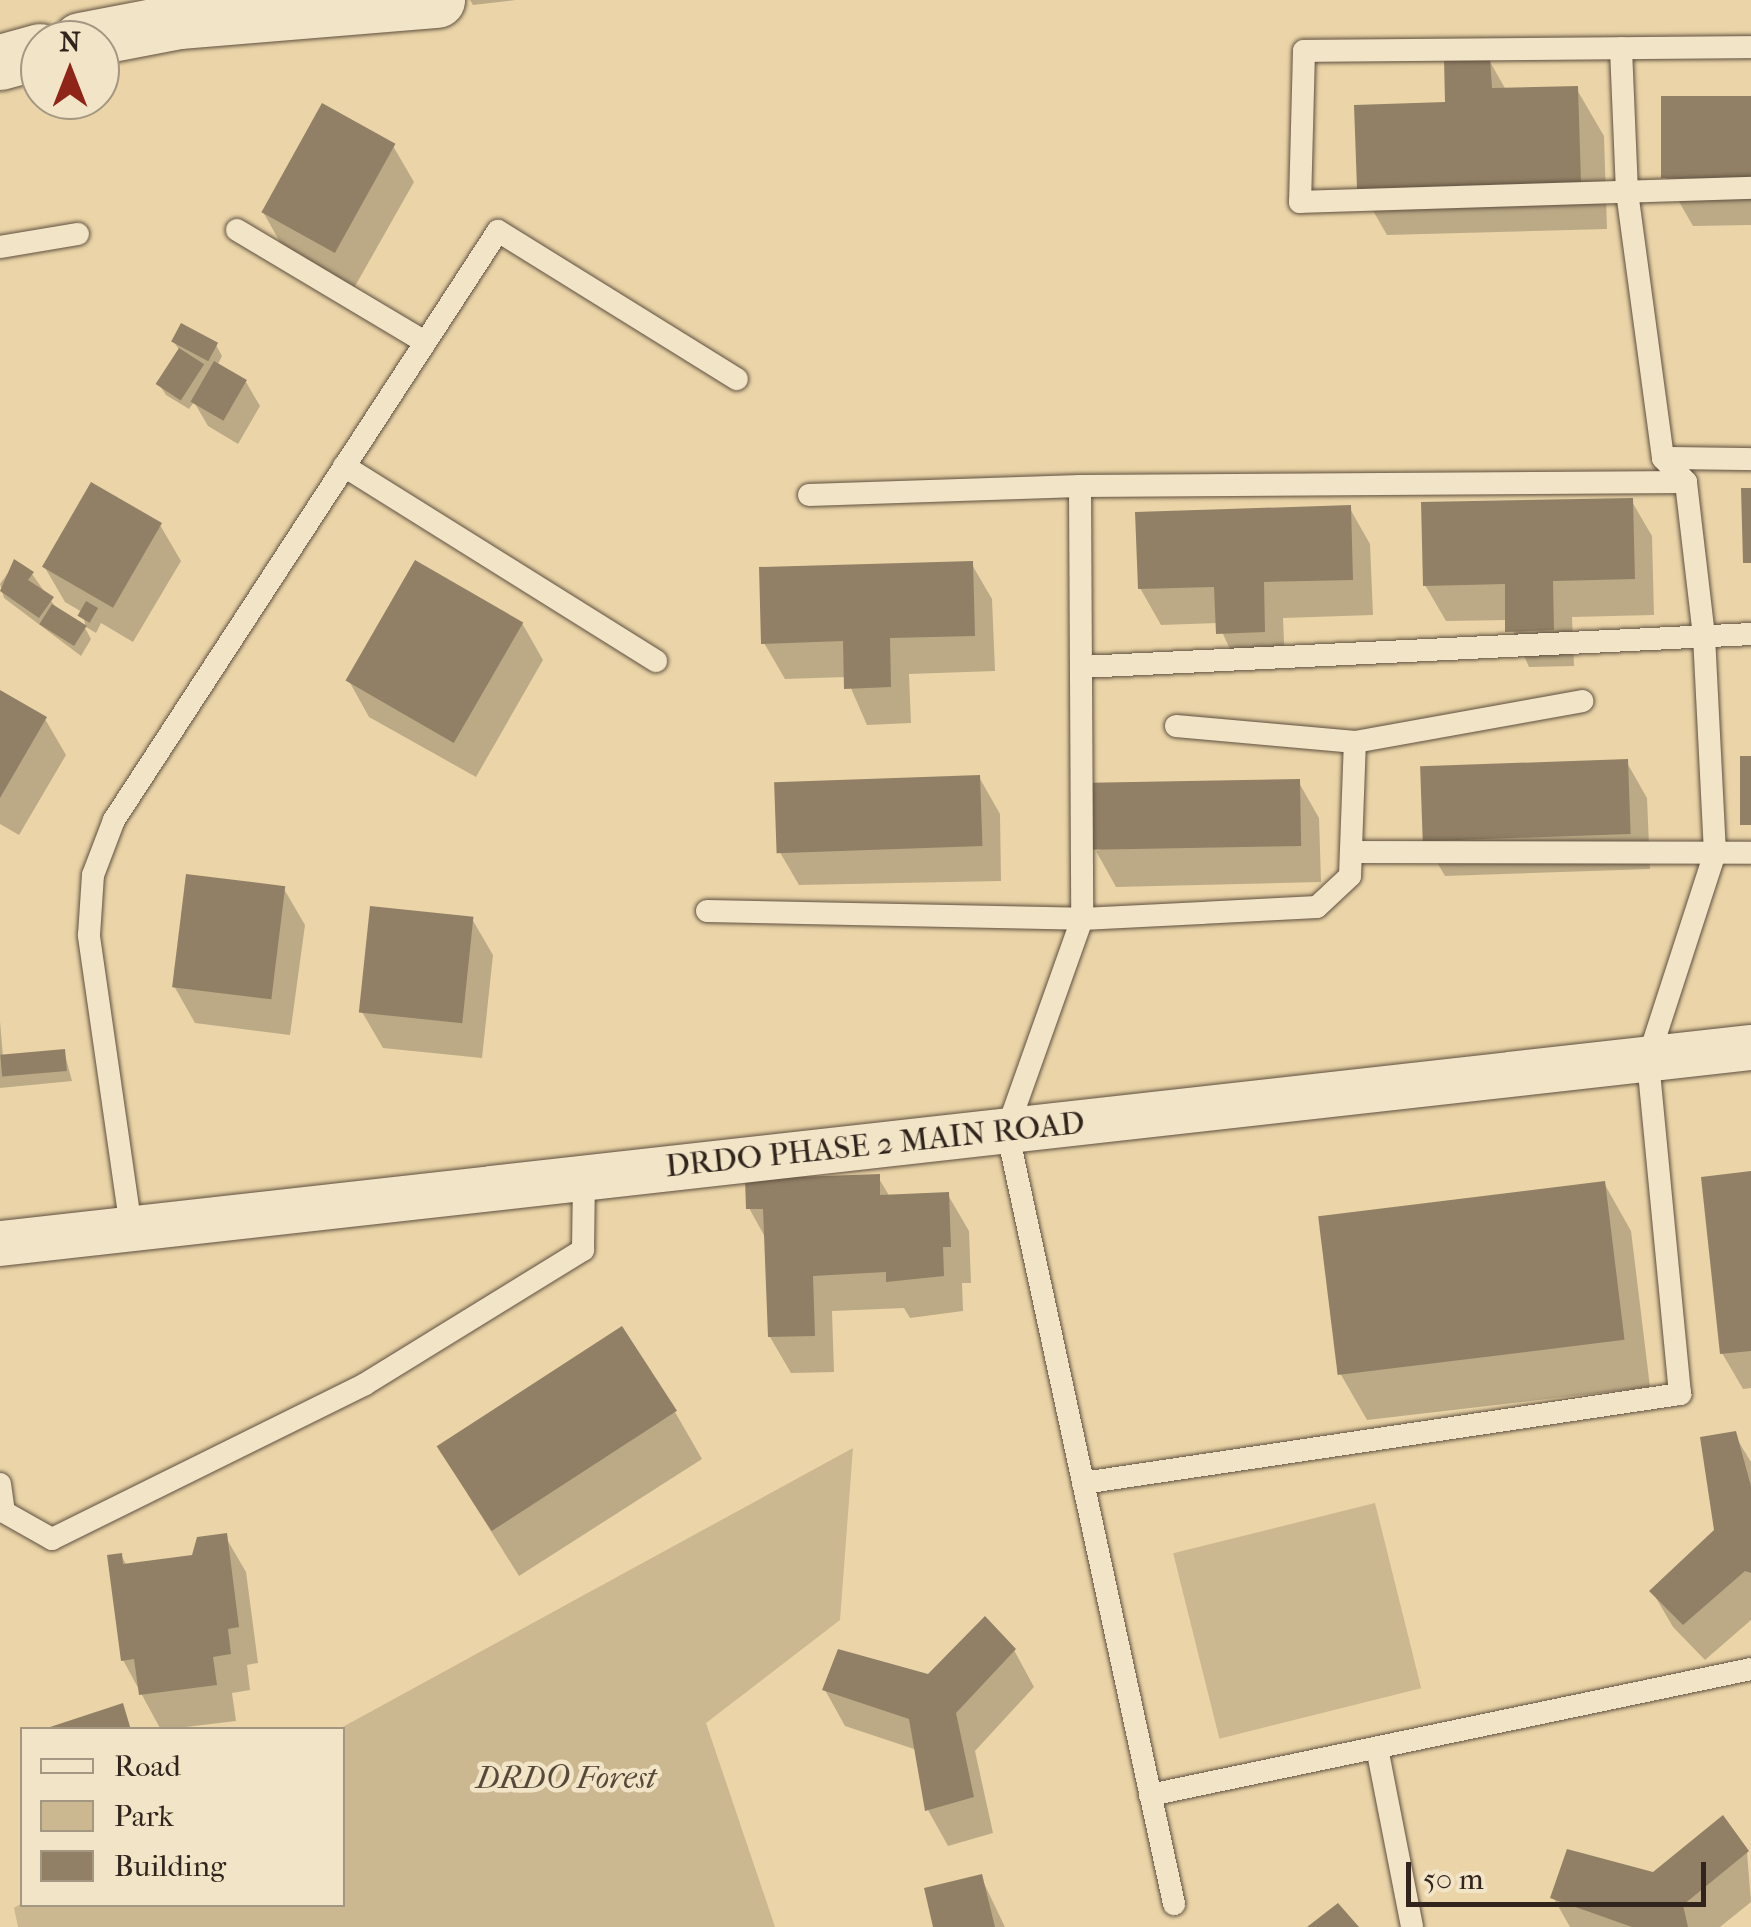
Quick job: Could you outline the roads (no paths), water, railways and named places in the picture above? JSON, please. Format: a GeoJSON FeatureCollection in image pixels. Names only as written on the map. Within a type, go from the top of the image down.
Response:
{"type":"FeatureCollection","features":[{"type":"Feature","properties":{"kind":"street"},"geometry":{"type":"LineString","coordinates":[[120,29],[181,11],[437,0]]}},
{"type":"Feature","properties":{"kind":"street","name":"DRDO PHASE 2 MAIN ROAD"},"geometry":{"type":"LineString","coordinates":[[0,1243],[1751,1047]]}},
{"type":"Feature","properties":{"kind":"lane"},"geometry":{"type":"LineString","coordinates":[[1751,47],[1304,51],[1300,202],[1751,188]]}},
{"type":"Feature","properties":{"kind":"lane"},"geometry":{"type":"LineString","coordinates":[[1083,1483],[1680,1394],[1648,1059],[1715,853],[1704,636],[1686,482],[1664,458],[1627,192],[1621,48]]}},
{"type":"Feature","properties":{"kind":"lane"},"geometry":{"type":"LineString","coordinates":[[237,230],[425,342]]}},
{"type":"Feature","properties":{"kind":"lane"},"geometry":{"type":"LineString","coordinates":[[131,1228],[90,935],[93,875],[114,820],[498,231],[737,379]]}},
{"type":"Feature","properties":{"kind":"lane"},"geometry":{"type":"LineString","coordinates":[[0,247],[78,234]]}},
{"type":"Feature","properties":{"kind":"lane"},"geometry":{"type":"LineString","coordinates":[[1664,458],[1751,459]]}},
{"type":"Feature","properties":{"kind":"lane"},"geometry":{"type":"LineString","coordinates":[[344,466],[656,661]]}},
{"type":"Feature","properties":{"kind":"lane"},"geometry":{"type":"LineString","coordinates":[[809,495],[1080,486],[1686,482]]}},
{"type":"Feature","properties":{"kind":"lane"},"geometry":{"type":"LineString","coordinates":[[1080,486],[1082,919],[1007,1130],[1174,1904]]}},
{"type":"Feature","properties":{"kind":"lane"},"geometry":{"type":"LineString","coordinates":[[1082,668],[1751,634]]}},
{"type":"Feature","properties":{"kind":"lane"},"geometry":{"type":"LineString","coordinates":[[1176,726],[1355,742],[1582,700]]}},
{"type":"Feature","properties":{"kind":"lane"},"geometry":{"type":"LineString","coordinates":[[707,911],[1082,919],[1318,907],[1350,876],[1354,852],[1355,742]]}},
{"type":"Feature","properties":{"kind":"lane"},"geometry":{"type":"LineString","coordinates":[[1354,852],[1751,853]]}},
{"type":"Feature","properties":{"kind":"lane"},"geometry":{"type":"LineString","coordinates":[[0,1484],[4,1512],[52,1539],[365,1384],[583,1250],[584,1178]]}},
{"type":"Feature","properties":{"kind":"lane"},"geometry":{"type":"LineString","coordinates":[[1150,1795],[1751,1669]]}},
{"type":"Feature","properties":{"kind":"lane"},"geometry":{"type":"LineString","coordinates":[[1376,1748],[1412,1927]]}},
{"type":"Feature","properties":{"kind":"park label","name":"DRDO Forest"},"geometry":{"type":"Point","coordinates":[566,1778]}}]}
